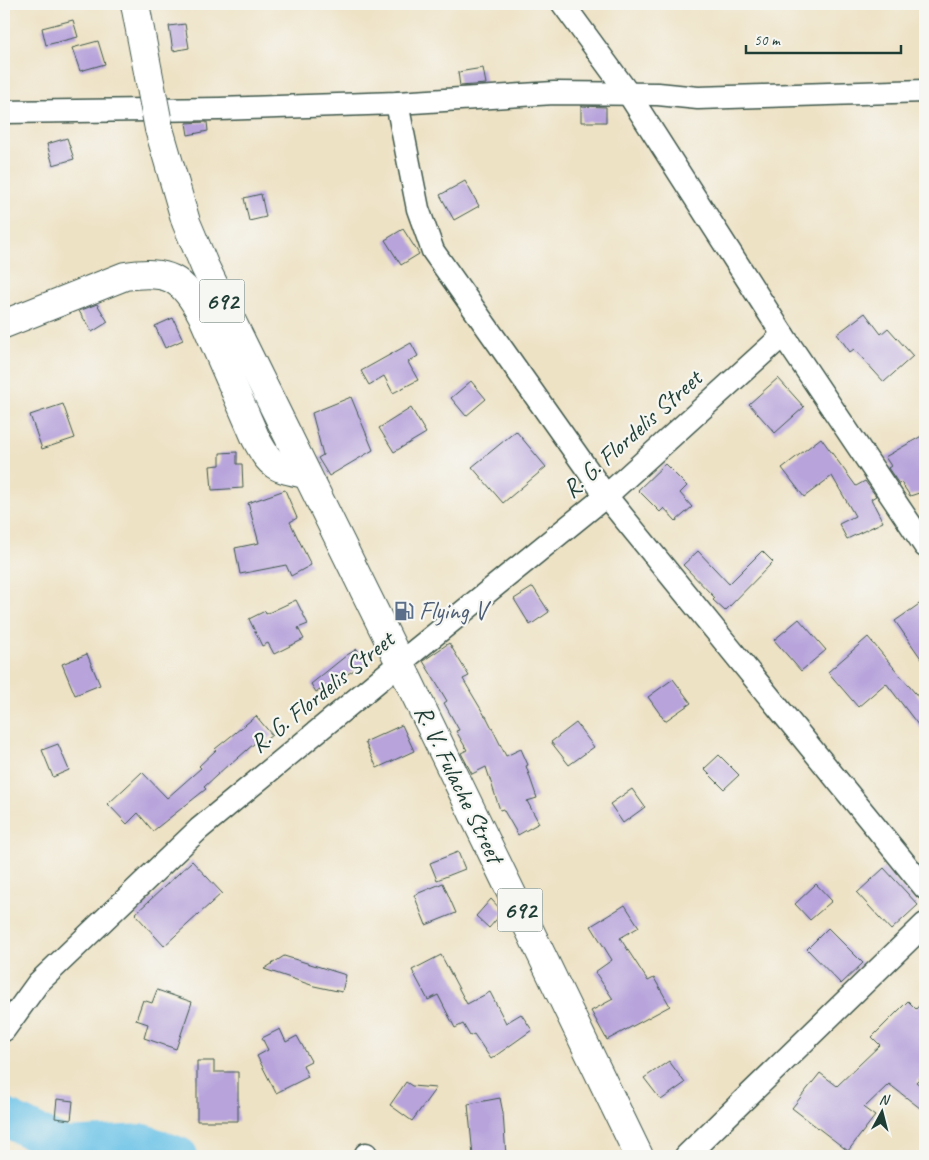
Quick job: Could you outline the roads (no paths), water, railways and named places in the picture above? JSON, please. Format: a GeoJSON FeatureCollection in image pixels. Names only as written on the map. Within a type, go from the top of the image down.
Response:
{"type":"FeatureCollection","features":[{"type":"Feature","properties":{"kind":"main road","name":"692"},"geometry":{"type":"LineString","coordinates":[[135,4],[159,128],[186,222],[205,267],[304,470]]}},
{"type":"Feature","properties":{"kind":"main road"},"geometry":{"type":"LineString","coordinates":[[4,324],[125,276],[153,274],[175,280],[190,294],[202,315],[265,456],[274,465],[287,470],[304,470]]}},
{"type":"Feature","properties":{"kind":"main road","name":"R. V. Fulache Street"},"geometry":{"type":"LineString","coordinates":[[304,470],[400,663],[639,1156]]}},
{"type":"Feature","properties":{"kind":"street"},"geometry":{"type":"LineString","coordinates":[[563,4],[628,94],[783,335],[925,546]]}},
{"type":"Feature","properties":{"kind":"street"},"geometry":{"type":"LineString","coordinates":[[4,112],[220,109],[397,103],[554,93],[658,94],[698,98],[925,91]]}},
{"type":"Feature","properties":{"kind":"street"},"geometry":{"type":"LineString","coordinates":[[397,103],[418,209],[433,251],[606,496],[925,888]]}},
{"type":"Feature","properties":{"kind":"street","name":"R. G. Flordelis Street"},"geometry":{"type":"LineString","coordinates":[[4,1030],[38,983],[199,829],[606,496],[783,335]]}},
{"type":"Feature","properties":{"kind":"street"},"geometry":{"type":"LineString","coordinates":[[686,1156],[925,924]]}},
{"type":"Feature","properties":{"kind":"waterway"},"geometry":{"type":"LineString","coordinates":[[4,1117],[65,1147],[144,1143],[179,1156]]}},
{"type":"Feature","properties":{"kind":"place","name":"Flying V"},"geometry":{"type":"Point","coordinates":[404,611]}}]}
